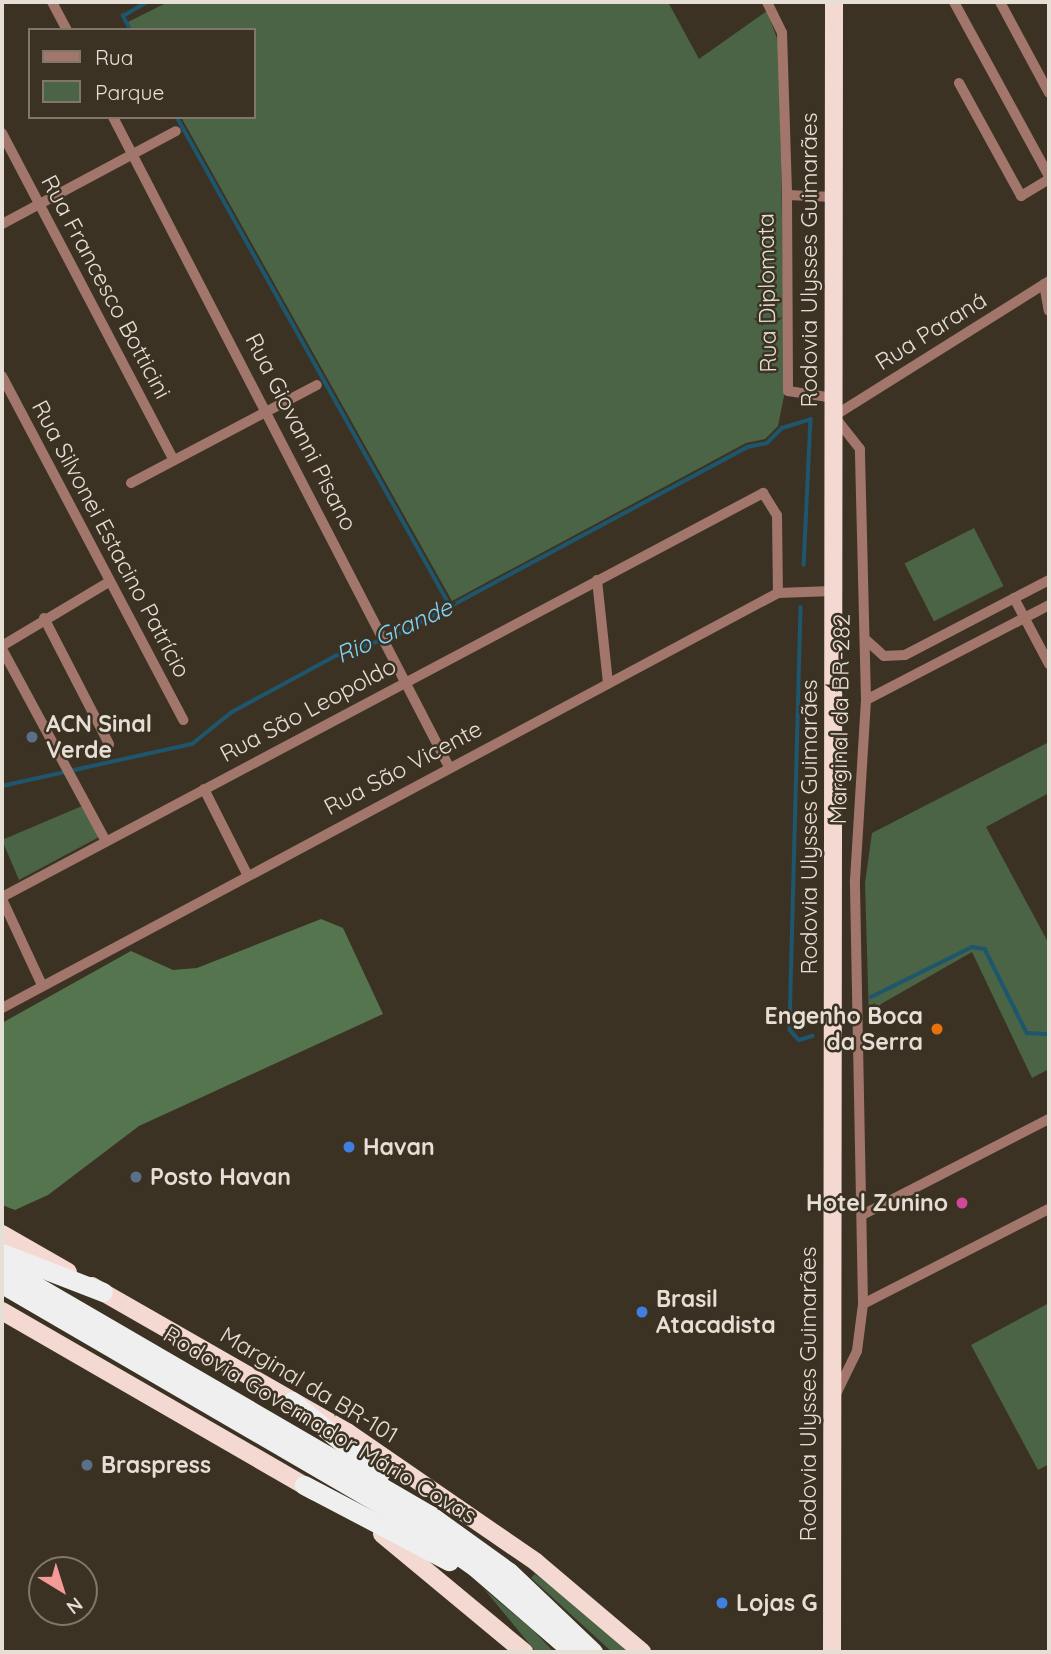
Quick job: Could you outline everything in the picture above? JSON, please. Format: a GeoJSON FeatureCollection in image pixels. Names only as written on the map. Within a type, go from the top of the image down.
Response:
{"type":"FeatureCollection","features":[{"type":"Feature","properties":{"kind":"highway","name":"Rodovia Ulysses Guimarães"},"geometry":{"type":"LineString","coordinates":[[832,1652],[834,2]]}},
{"type":"Feature","properties":{"kind":"highway","name":"Marginal da BR-101"},"geometry":{"type":"LineString","coordinates":[[2,1234],[292,1401],[499,1535],[642,1652]]}},
{"type":"Feature","properties":{"kind":"highway"},"geometry":{"type":"LineString","coordinates":[[2,1253],[103,1292]]}},
{"type":"Feature","properties":{"kind":"highway","name":"Rodovia Governador Mário Covas"},"geometry":{"type":"LineString","coordinates":[[2,1266],[430,1515],[509,1572],[593,1652]]}},
{"type":"Feature","properties":{"kind":"highway","name":"Rodovia Governador Mário Covas"},"geometry":{"type":"LineString","coordinates":[[2,1284],[414,1524],[511,1596],[573,1652]]}},
{"type":"Feature","properties":{"kind":"highway"},"geometry":{"type":"LineString","coordinates":[[2,1311],[304,1485],[420,1561],[524,1652]]}},
{"type":"Feature","properties":{"kind":"highway"},"geometry":{"type":"LineString","coordinates":[[292,1401],[430,1515]]}},
{"type":"Feature","properties":{"kind":"highway"},"geometry":{"type":"LineString","coordinates":[[304,1485],[366,1513],[511,1596]]}},
{"type":"Feature","properties":{"kind":"street"},"geometry":{"type":"LineString","coordinates":[[52,2],[66,28]]}},
{"type":"Feature","properties":{"kind":"street","name":"Rua Diplomata"},"geometry":{"type":"LineString","coordinates":[[767,2],[782,33],[787,195],[788,391],[834,407]]}},
{"type":"Feature","properties":{"kind":"street"},"geometry":{"type":"LineString","coordinates":[[954,2],[1049,177],[1021,196],[959,83]]}},
{"type":"Feature","properties":{"kind":"street"},"geometry":{"type":"LineString","coordinates":[[1000,2],[1049,93]]}},
{"type":"Feature","properties":{"kind":"street","name":"Rua Giovanni Pisano"},"geometry":{"type":"LineString","coordinates":[[114,119],[268,411],[375,630],[449,767]]}},
{"type":"Feature","properties":{"kind":"street"},"geometry":{"type":"LineString","coordinates":[[2,224],[176,131]]}},
{"type":"Feature","properties":{"kind":"street","name":"Rua Francesco Botticini"},"geometry":{"type":"LineString","coordinates":[[2,133],[174,460]]}},
{"type":"Feature","properties":{"kind":"street"},"geometry":{"type":"LineString","coordinates":[[787,195],[834,197]]}},
{"type":"Feature","properties":{"kind":"street"},"geometry":{"type":"LineString","coordinates":[[1048,285],[1049,311]]}},
{"type":"Feature","properties":{"kind":"street","name":"Rua Paraná"},"geometry":{"type":"LineString","coordinates":[[834,407],[1048,285]]}},
{"type":"Feature","properties":{"kind":"street","name":"Rua Silvonei Estacino Patrício"},"geometry":{"type":"LineString","coordinates":[[2,376],[183,720]]}},
{"type":"Feature","properties":{"kind":"street"},"geometry":{"type":"LineString","coordinates":[[131,483],[317,385]]}},
{"type":"Feature","properties":{"kind":"street","name":"Marginal da BR-282"},"geometry":{"type":"LineString","coordinates":[[832,1403],[857,1352],[863,1304],[864,1214],[855,880],[866,701],[860,449],[834,407]]}},
{"type":"Feature","properties":{"kind":"street","name":"Rua São Leopoldo"},"geometry":{"type":"LineString","coordinates":[[2,898],[763,493],[777,515],[778,593]]}},
{"type":"Feature","properties":{"kind":"street"},"geometry":{"type":"LineString","coordinates":[[597,580],[608,683]]}},
{"type":"Feature","properties":{"kind":"street"},"geometry":{"type":"LineString","coordinates":[[865,639],[884,656],[905,655],[1049,580]]}},
{"type":"Feature","properties":{"kind":"street"},"geometry":{"type":"LineString","coordinates":[[106,841],[2,648],[44,618],[109,582]]}},
{"type":"Feature","properties":{"kind":"street","name":"Rua São Vicente"},"geometry":{"type":"LineString","coordinates":[[2,1008],[247,874],[778,593],[832,592]]}},
{"type":"Feature","properties":{"kind":"street"},"geometry":{"type":"LineString","coordinates":[[1014,598],[1049,664]]}},
{"type":"Feature","properties":{"kind":"street"},"geometry":{"type":"LineString","coordinates":[[866,701],[1049,605]]}},
{"type":"Feature","properties":{"kind":"street"},"geometry":{"type":"LineString","coordinates":[[44,618],[109,744]]}},
{"type":"Feature","properties":{"kind":"street"},"geometry":{"type":"LineString","coordinates":[[204,789],[247,874]]}},
{"type":"Feature","properties":{"kind":"street"},"geometry":{"type":"LineString","coordinates":[[2,898],[42,985]]}},
{"type":"Feature","properties":{"kind":"street"},"geometry":{"type":"LineString","coordinates":[[864,1214],[1049,1119]]}},
{"type":"Feature","properties":{"kind":"street"},"geometry":{"type":"LineString","coordinates":[[863,1304],[1049,1209]]}},
{"type":"Feature","properties":{"kind":"green space"},"geometry":{"type":"Polygon","coordinates":[[[168,2],[668,2],[699,59],[767,11],[779,44],[785,391],[778,426],[765,439],[746,443],[452,601],[182,119],[256,119],[256,28],[131,28],[128,22],[168,2]]]}},
{"type":"Feature","properties":{"kind":"green space"},"geometry":{"type":"Polygon","coordinates":[[[974,528],[1004,586],[934,621],[905,563],[974,528]]]}},
{"type":"Feature","properties":{"kind":"green space"},"geometry":{"type":"Polygon","coordinates":[[[1049,742],[1049,793],[986,827],[1049,944],[1049,1069],[1032,1078],[972,952],[881,1004],[869,1020],[865,883],[872,833],[1049,742]]]}},
{"type":"Feature","properties":{"kind":"green space"},"geometry":{"type":"Polygon","coordinates":[[[82,806],[99,837],[19,880],[2,840],[82,806]]]}},
{"type":"Feature","properties":{"kind":"green space"},"geometry":{"type":"Polygon","coordinates":[[[321,919],[343,928],[383,1014],[139,1126],[48,1195],[15,1210],[2,1205],[2,1023],[131,951],[173,970],[197,968],[321,919]]]}},
{"type":"Feature","properties":{"kind":"green space"},"geometry":{"type":"Polygon","coordinates":[[[1049,1303],[1049,1464],[1038,1470],[971,1345],[1049,1303]]]}},
{"type":"Feature","properties":{"kind":"green space"},"geometry":{"type":"Polygon","coordinates":[[[535,1574],[580,1608],[628,1652],[612,1652],[531,1578],[535,1574]]]}},
{"type":"Feature","properties":{"kind":"green space"},"geometry":{"type":"Polygon","coordinates":[[[484,1589],[533,1630],[554,1652],[536,1652],[484,1589]]]}},
{"type":"Feature","properties":{"kind":"waterway"},"geometry":{"type":"LineString","coordinates":[[129,28],[123,16],[147,2]]}},
{"type":"Feature","properties":{"kind":"waterway"},"geometry":{"type":"LineString","coordinates":[[178,119],[451,607]]}},
{"type":"Feature","properties":{"kind":"waterway","name":"Rio Grande"},"geometry":{"type":"LineString","coordinates":[[2,786],[192,744],[232,712],[335,656],[397,635],[747,447],[767,443],[782,428],[811,419],[804,565]]}},
{"type":"Feature","properties":{"kind":"waterway"},"geometry":{"type":"LineString","coordinates":[[801,607],[790,1030],[799,1040],[812,1036]]}},
{"type":"Feature","properties":{"kind":"waterway"},"geometry":{"type":"LineString","coordinates":[[871,997],[972,947],[985,949],[1027,1033],[1049,1034]]}},
{"type":"Feature","properties":{"kind":"place","name":"ACN Sinal Verde"},"geometry":{"type":"Point","coordinates":[32,737]}},
{"type":"Feature","properties":{"kind":"place","name":"Engenho Boca da Serra"},"geometry":{"type":"Point","coordinates":[937,1029]}},
{"type":"Feature","properties":{"kind":"place","name":"Havan"},"geometry":{"type":"Point","coordinates":[349,1147]}},
{"type":"Feature","properties":{"kind":"place","name":"Posto Havan"},"geometry":{"type":"Point","coordinates":[136,1177]}},
{"type":"Feature","properties":{"kind":"place","name":"Hotel Zunino"},"geometry":{"type":"Point","coordinates":[962,1203]}},
{"type":"Feature","properties":{"kind":"place","name":"Brasil Atacadista"},"geometry":{"type":"Point","coordinates":[642,1312]}},
{"type":"Feature","properties":{"kind":"place","name":"Braspress"},"geometry":{"type":"Point","coordinates":[87,1465]}},
{"type":"Feature","properties":{"kind":"place","name":"Lojas G"},"geometry":{"type":"Point","coordinates":[722,1603]}}]}
